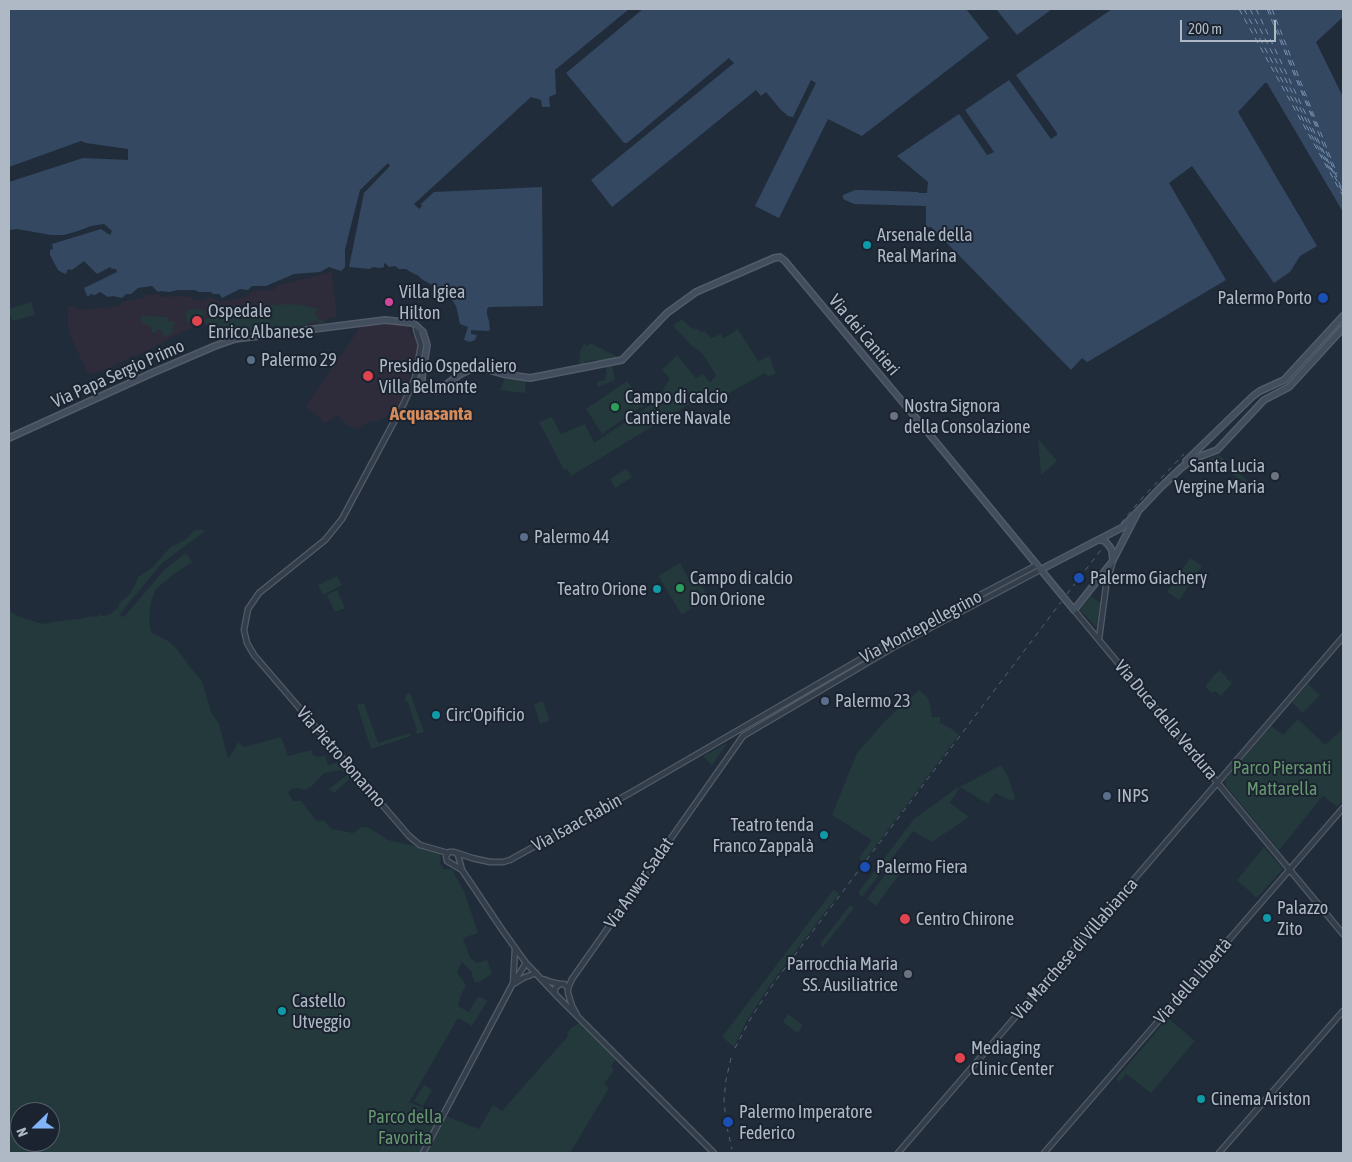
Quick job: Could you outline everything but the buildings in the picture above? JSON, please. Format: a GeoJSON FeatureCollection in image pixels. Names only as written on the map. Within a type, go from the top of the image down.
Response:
{"type":"FeatureCollection","features":[{"type":"Feature","properties":{"kind":"main road","name":"Via dei Cantieri"},"geometry":{"type":"LineString","coordinates":[[418,326],[427,345],[422,377],[422,384],[426,388],[439,390],[459,375],[469,370],[482,368],[503,374],[530,378],[622,360],[667,313],[696,292],[780,257],[927,431],[1074,610]]}},
{"type":"Feature","properties":{"kind":"main road"},"geometry":{"type":"LineString","coordinates":[[1038,568],[1100,540],[1123,527],[1235,414],[1257,394],[1285,379],[1343,316]]}},
{"type":"Feature","properties":{"kind":"main road","name":"Via Papa Sergio Primo"},"geometry":{"type":"LineString","coordinates":[[9,438],[152,373],[235,339],[385,320],[406,321],[418,326]]}},
{"type":"Feature","properties":{"kind":"main road"},"geometry":{"type":"LineString","coordinates":[[1174,474],[1193,459],[1217,450],[1267,398],[1289,387],[1343,328]]}},
{"type":"Feature","properties":{"kind":"main road"},"geometry":{"type":"LineString","coordinates":[[1235,414],[1243,422]]}},
{"type":"Feature","properties":{"kind":"main road"},"geometry":{"type":"LineString","coordinates":[[1074,610],[1112,562],[1139,510]]}},
{"type":"Feature","properties":{"kind":"main road"},"geometry":{"type":"LineString","coordinates":[[1100,540],[1105,541],[1110,547],[1112,562]]}},
{"type":"Feature","properties":{"kind":"street","name":"Via Pietro Bonanno"},"geometry":{"type":"LineString","coordinates":[[418,326],[416,330],[421,345],[414,378],[404,403],[342,519],[333,531],[308,554],[259,593],[248,609],[244,630],[246,644],[254,655],[410,836],[420,845],[448,853]]}},
{"type":"Feature","properties":{"kind":"street"},"geometry":{"type":"LineString","coordinates":[[1099,639],[1106,586],[1112,562]]}},
{"type":"Feature","properties":{"kind":"street","name":"Via Montepellegrino"},"geometry":{"type":"LineString","coordinates":[[692,757],[891,642],[1038,568]]}},
{"type":"Feature","properties":{"kind":"street","name":"Via Montepellegrino"},"geometry":{"type":"LineString","coordinates":[[744,736],[894,648],[1024,575]]}},
{"type":"Feature","properties":{"kind":"street","name":"Via Duca della Verdura"},"geometry":{"type":"LineString","coordinates":[[1074,610],[1343,934]]}},
{"type":"Feature","properties":{"kind":"street","name":"Via Marchese di Villabianca"},"geometry":{"type":"LineString","coordinates":[[898,1153],[1343,638]]}},
{"type":"Feature","properties":{"kind":"street"},"geometry":{"type":"LineString","coordinates":[[820,683],[823,689]]}},
{"type":"Feature","properties":{"kind":"street","name":"Via Anwar Sadat"},"geometry":{"type":"LineString","coordinates":[[568,991],[572,979],[582,963],[744,736]]}},
{"type":"Feature","properties":{"kind":"street","name":"Via Isaac Rabin"},"geometry":{"type":"LineString","coordinates":[[456,853],[490,862],[510,860],[692,757]]}},
{"type":"Feature","properties":{"kind":"street","name":"Via della Libertà"},"geometry":{"type":"LineString","coordinates":[[1044,1153],[1343,808]]}},
{"type":"Feature","properties":{"kind":"street"},"geometry":{"type":"LineString","coordinates":[[462,870],[447,861],[446,856],[448,853],[452,851],[456,853],[462,870],[526,963],[714,1153]]}},
{"type":"Feature","properties":{"kind":"street"},"geometry":{"type":"LineString","coordinates":[[454,864],[459,860]]}},
{"type":"Feature","properties":{"kind":"street"},"geometry":{"type":"LineString","coordinates":[[512,986],[515,948]]}},
{"type":"Feature","properties":{"kind":"street"},"geometry":{"type":"LineString","coordinates":[[423,1153],[526,963]]}},
{"type":"Feature","properties":{"kind":"street"},"geometry":{"type":"LineString","coordinates":[[512,986],[520,980],[538,975],[550,982],[565,985],[577,1015]]}},
{"type":"Feature","properties":{"kind":"street"},"geometry":{"type":"LineString","coordinates":[[557,996],[555,988],[560,984]]}},
{"type":"Feature","properties":{"kind":"street"},"geometry":{"type":"LineString","coordinates":[[557,996],[564,997],[568,991]]}},
{"type":"Feature","properties":{"kind":"street"},"geometry":{"type":"LineString","coordinates":[[1219,1153],[1343,1012]]}},
{"type":"Feature","properties":{"kind":"shaded area","name":"Ospedale Enrico Albanese"},"geometry":{"type":"Polygon","coordinates":[[[332,272],[337,316],[326,319],[326,323],[240,333],[202,325],[194,326],[136,356],[105,370],[88,374],[72,339],[68,325],[68,306],[76,306],[78,310],[121,306],[121,302],[145,298],[146,295],[159,294],[162,297],[192,297],[193,300],[203,300],[207,297],[221,301],[232,300],[245,297],[255,291],[276,289],[276,286],[332,272]]]}},
{"type":"Feature","properties":{"kind":"shaded area","name":"Presidio Ospedaliero Villa Belmonte"},"geometry":{"type":"Polygon","coordinates":[[[391,322],[408,325],[411,335],[417,339],[418,345],[400,407],[381,420],[368,422],[358,429],[345,424],[338,415],[325,423],[306,406],[361,326],[391,322]]]}},
{"type":"Feature","properties":{"kind":"green space"},"geometry":{"type":"Polygon","coordinates":[[[31,302],[35,315],[12,321],[9,309],[31,302]]]}},
{"type":"Feature","properties":{"kind":"green space"},"geometry":{"type":"Polygon","coordinates":[[[288,304],[319,309],[315,312],[318,319],[320,321],[324,320],[324,322],[318,324],[317,321],[307,323],[307,325],[242,332],[205,324],[204,319],[215,318],[214,309],[288,304]]]}},
{"type":"Feature","properties":{"kind":"green space"},"geometry":{"type":"Polygon","coordinates":[[[201,309],[206,311],[203,314],[204,321],[188,323],[186,318],[187,310],[201,309]]]}},
{"type":"Feature","properties":{"kind":"green space"},"geometry":{"type":"Polygon","coordinates":[[[141,316],[168,317],[168,321],[175,322],[172,334],[163,337],[162,331],[159,329],[152,333],[151,327],[141,322],[141,316]]]}},
{"type":"Feature","properties":{"kind":"green space"},"geometry":{"type":"Polygon","coordinates":[[[682,319],[691,328],[704,331],[711,338],[721,334],[723,339],[738,329],[758,361],[770,356],[776,373],[768,377],[765,373],[715,401],[709,392],[571,476],[567,469],[564,470],[539,422],[552,417],[561,434],[585,424],[594,443],[652,404],[664,390],[670,379],[662,370],[677,355],[696,378],[703,374],[710,383],[716,375],[702,353],[692,346],[673,326],[682,319]]]}},
{"type":"Feature","properties":{"kind":"green space"},"geometry":{"type":"Polygon","coordinates":[[[584,343],[587,346],[590,343],[620,358],[598,363],[597,360],[584,362],[585,365],[579,366],[580,352],[584,343]]]}},
{"type":"Feature","properties":{"kind":"green space"},"geometry":{"type":"Polygon","coordinates":[[[612,365],[615,380],[598,387],[597,382],[605,380],[607,366],[612,365]]]}},
{"type":"Feature","properties":{"kind":"green space"},"geometry":{"type":"Polygon","coordinates":[[[505,378],[526,380],[525,393],[500,390],[505,378]]]}},
{"type":"Feature","properties":{"kind":"green space","name":"Campo di calcio Cantiere Navale"},"geometry":{"type":"Polygon","coordinates":[[[627,381],[644,405],[602,434],[586,409],[627,381]]]}},
{"type":"Feature","properties":{"kind":"green space"},"geometry":{"type":"Polygon","coordinates":[[[1038,439],[1057,461],[1041,475],[1038,439]]]}},
{"type":"Feature","properties":{"kind":"green space"},"geometry":{"type":"Polygon","coordinates":[[[1219,455],[1249,482],[1247,484],[1209,459],[1219,455]]]}},
{"type":"Feature","properties":{"kind":"green space"},"geometry":{"type":"Polygon","coordinates":[[[626,469],[632,477],[615,488],[610,479],[626,469]]]}},
{"type":"Feature","properties":{"kind":"green space","name":"Parco della Favorita"},"geometry":{"type":"Polygon","coordinates":[[[195,530],[205,531],[161,564],[119,615],[125,616],[164,570],[186,553],[192,562],[156,589],[151,602],[150,628],[152,633],[168,641],[177,649],[202,681],[211,712],[219,724],[228,758],[238,742],[244,747],[281,737],[288,756],[311,750],[314,756],[320,757],[325,755],[328,765],[342,761],[354,775],[334,793],[329,789],[347,775],[342,770],[323,774],[311,787],[305,790],[291,789],[288,793],[293,801],[301,801],[317,821],[324,821],[332,829],[353,833],[361,827],[367,827],[388,840],[441,852],[440,864],[444,869],[452,869],[465,894],[478,933],[463,938],[470,958],[477,963],[487,960],[492,974],[476,982],[471,971],[462,962],[457,972],[466,985],[458,1006],[469,1012],[478,996],[487,1001],[472,1026],[458,1018],[409,1102],[479,1129],[493,1105],[502,1111],[568,1036],[567,1034],[571,1028],[579,1023],[616,1060],[611,1066],[614,1070],[604,1084],[609,1088],[570,1153],[9,1153],[9,610],[17,616],[42,624],[110,614],[128,596],[138,577],[152,568],[172,546],[185,540],[195,530]]]}},
{"type":"Feature","properties":{"kind":"green space"},"geometry":{"type":"Polygon","coordinates":[[[1190,558],[1202,566],[1179,600],[1167,592],[1190,558]]]}},
{"type":"Feature","properties":{"kind":"green space","name":"Campo di calcio Don Orione"},"geometry":{"type":"Polygon","coordinates":[[[680,563],[693,587],[700,583],[708,596],[682,615],[658,576],[680,563]]]}},
{"type":"Feature","properties":{"kind":"green space"},"geometry":{"type":"Polygon","coordinates":[[[337,576],[342,585],[323,595],[318,585],[337,576]]]}},
{"type":"Feature","properties":{"kind":"green space"},"geometry":{"type":"Polygon","coordinates":[[[337,590],[345,608],[335,612],[327,595],[337,590]]]}},
{"type":"Feature","properties":{"kind":"green space"},"geometry":{"type":"Polygon","coordinates":[[[1091,596],[1101,603],[1096,627],[1080,610],[1091,596]]]}},
{"type":"Feature","properties":{"kind":"green space"},"geometry":{"type":"Polygon","coordinates":[[[1219,670],[1232,683],[1221,696],[1215,691],[1212,693],[1205,686],[1219,670]]]}},
{"type":"Feature","properties":{"kind":"green space"},"geometry":{"type":"Polygon","coordinates":[[[1308,684],[1320,695],[1303,713],[1292,702],[1308,684]]]}},
{"type":"Feature","properties":{"kind":"green space"},"geometry":{"type":"Polygon","coordinates":[[[919,690],[927,697],[932,717],[940,717],[940,723],[959,735],[863,863],[859,858],[871,841],[870,839],[832,815],[857,753],[886,720],[919,690]]]}},
{"type":"Feature","properties":{"kind":"green space"},"geometry":{"type":"Polygon","coordinates":[[[410,693],[424,732],[417,734],[408,702],[405,699],[406,695],[410,693]]]}},
{"type":"Feature","properties":{"kind":"green space"},"geometry":{"type":"Polygon","coordinates":[[[543,701],[550,721],[540,724],[534,704],[543,701]]]}},
{"type":"Feature","properties":{"kind":"green space"},"geometry":{"type":"Polygon","coordinates":[[[364,703],[378,743],[410,733],[411,736],[371,749],[357,705],[364,703]]]}},
{"type":"Feature","properties":{"kind":"green space","name":"Parco Piersanti Mattarella"},"geometry":{"type":"Polygon","coordinates":[[[1298,719],[1325,745],[1343,729],[1343,800],[1337,807],[1323,796],[1279,850],[1226,786],[1225,780],[1271,726],[1283,735],[1298,719]]]}},
{"type":"Feature","properties":{"kind":"green space"},"geometry":{"type":"Polygon","coordinates":[[[727,744],[712,765],[703,756],[724,745],[727,744]]]}},
{"type":"Feature","properties":{"kind":"green space"},"geometry":{"type":"Polygon","coordinates":[[[1001,765],[1008,776],[1015,798],[1012,801],[995,793],[988,804],[960,787],[950,803],[969,817],[932,842],[913,831],[862,897],[858,893],[914,819],[954,790],[1001,765]]]}},
{"type":"Feature","properties":{"kind":"green space"},"geometry":{"type":"Polygon","coordinates":[[[1264,847],[1283,869],[1257,898],[1237,880],[1264,847]]]}},
{"type":"Feature","properties":{"kind":"green space"},"geometry":{"type":"Polygon","coordinates":[[[897,859],[907,864],[876,906],[867,899],[897,859]]]}},
{"type":"Feature","properties":{"kind":"green space"},"geometry":{"type":"Polygon","coordinates":[[[834,889],[839,894],[770,985],[746,1022],[734,1047],[722,1037],[834,889]]]}},
{"type":"Feature","properties":{"kind":"green space"},"geometry":{"type":"Polygon","coordinates":[[[850,905],[854,908],[823,947],[820,944],[850,905]]]}},
{"type":"Feature","properties":{"kind":"green space"},"geometry":{"type":"Polygon","coordinates":[[[788,1014],[803,1025],[798,1033],[783,1022],[788,1014]]]}},
{"type":"Feature","properties":{"kind":"green space"},"geometry":{"type":"Polygon","coordinates":[[[1168,1018],[1195,1041],[1151,1093],[1126,1074],[1120,1082],[1116,1079],[1168,1018]]]}},
{"type":"Feature","properties":{"kind":"green space"},"geometry":{"type":"Polygon","coordinates":[[[424,1085],[432,1090],[423,1106],[414,1101],[424,1085]]]}},
{"type":"Feature","properties":{"kind":"water"},"geometry":{"type":"Polygon","coordinates":[[[9,9],[629,9],[555,70],[556,94],[549,97],[550,107],[542,107],[541,100],[531,97],[414,204],[419,209],[422,206],[421,204],[434,192],[542,187],[543,306],[489,307],[487,315],[490,330],[471,330],[471,334],[477,335],[475,340],[470,342],[464,340],[468,327],[460,324],[456,306],[449,295],[443,290],[406,269],[399,269],[395,266],[389,267],[384,263],[384,267],[380,268],[349,267],[364,193],[390,166],[388,163],[360,190],[345,249],[345,267],[341,271],[329,267],[320,272],[294,274],[266,286],[252,286],[248,290],[240,289],[222,298],[219,294],[195,290],[158,292],[152,286],[138,288],[122,298],[108,297],[100,292],[87,296],[84,288],[117,272],[116,269],[110,267],[97,274],[84,261],[72,270],[68,269],[66,274],[58,270],[50,255],[50,250],[53,249],[52,244],[101,229],[110,235],[112,231],[104,224],[91,226],[64,235],[51,235],[17,229],[9,230],[9,182],[83,158],[128,160],[128,149],[81,141],[9,167],[9,9]]]}},
{"type":"Feature","properties":{"kind":"water"},"geometry":{"type":"Polygon","coordinates":[[[643,9],[966,9],[989,38],[862,136],[828,119],[779,218],[755,206],[816,83],[811,80],[793,117],[788,116],[781,110],[766,92],[761,96],[756,90],[612,207],[591,180],[734,63],[729,58],[627,143],[624,143],[566,73],[643,9]]]}},
{"type":"Feature","properties":{"kind":"water"},"geometry":{"type":"Polygon","coordinates":[[[996,9],[1052,9],[1017,35],[996,9]]]}},
{"type":"Feature","properties":{"kind":"water"},"geometry":{"type":"Polygon","coordinates":[[[1112,9],[1343,9],[1343,17],[1316,42],[1343,97],[1343,212],[1267,83],[1265,83],[1238,112],[1317,246],[1300,256],[1290,272],[1274,283],[1192,166],[1169,183],[1226,280],[1089,361],[1087,362],[1082,358],[1071,370],[931,227],[926,227],[926,206],[854,204],[843,199],[843,195],[855,190],[927,193],[928,182],[897,156],[959,114],[987,155],[994,152],[965,110],[1009,80],[1051,139],[1057,135],[1016,75],[1112,9]]]}},
{"type":"Feature","properties":{"kind":"ferry route"},"geometry":{"type":"LineString","coordinates":[[1239,9],[1343,196]]}},
{"type":"Feature","properties":{"kind":"ferry route"},"geometry":{"type":"LineString","coordinates":[[1244,9],[1330,170]]}},
{"type":"Feature","properties":{"kind":"ferry route"},"geometry":{"type":"LineString","coordinates":[[1250,9],[1342,191]]}},
{"type":"Feature","properties":{"kind":"ferry route"},"geometry":{"type":"LineString","coordinates":[[1256,9],[1336,178]]}},
{"type":"Feature","properties":{"kind":"ferry route"},"geometry":{"type":"LineString","coordinates":[[1267,9],[1343,192]]}},
{"type":"Feature","properties":{"kind":"ferry route"},"geometry":{"type":"LineString","coordinates":[[1269,9],[1318,129]]}},
{"type":"Feature","properties":{"kind":"ferry route"},"geometry":{"type":"LineString","coordinates":[[1272,9],[1337,174]]}},
{"type":"Feature","properties":{"kind":"railway"},"geometry":{"type":"LineString","coordinates":[[1121,523],[1184,454]]}},
{"type":"Feature","properties":{"kind":"railway"},"geometry":{"type":"LineString","coordinates":[[1067,594],[1104,546]]}},
{"type":"Feature","properties":{"kind":"railway"},"geometry":{"type":"LineString","coordinates":[[735,1048],[752,1016],[773,984],[1061,602]]}},
{"type":"Feature","properties":{"kind":"railway"},"geometry":{"type":"LineString","coordinates":[[731,1058],[724,1099],[726,1123],[732,1149]]}},
{"type":"Feature","properties":{"kind":"place","name":"Arsenale della Real Marina"},"geometry":{"type":"Point","coordinates":[867,245]}},
{"type":"Feature","properties":{"kind":"place","name":"Palermo Porto"},"geometry":{"type":"Point","coordinates":[1323,298]}},
{"type":"Feature","properties":{"kind":"place","name":"Villa Igiea Hilton"},"geometry":{"type":"Point","coordinates":[389,302]}},
{"type":"Feature","properties":{"kind":"place","name":"Ospedale Enrico Albanese"},"geometry":{"type":"Point","coordinates":[197,321]}},
{"type":"Feature","properties":{"kind":"place","name":"Palermo 29"},"geometry":{"type":"Point","coordinates":[251,360]}},
{"type":"Feature","properties":{"kind":"place","name":"Presidio Ospedaliero Villa Belmonte"},"geometry":{"type":"Point","coordinates":[368,376]}},
{"type":"Feature","properties":{"kind":"place","name":"Campo di calcio Cantiere Navale"},"geometry":{"type":"Point","coordinates":[615,407]}},
{"type":"Feature","properties":{"kind":"place","name":"Nostra Signora della Consolazione"},"geometry":{"type":"Point","coordinates":[894,416]}},
{"type":"Feature","properties":{"kind":"place","name":"Santa Lucia Vergine Maria"},"geometry":{"type":"Point","coordinates":[1275,476]}},
{"type":"Feature","properties":{"kind":"place","name":"Palermo 44"},"geometry":{"type":"Point","coordinates":[524,537]}},
{"type":"Feature","properties":{"kind":"place","name":"Palermo Giachery"},"geometry":{"type":"Point","coordinates":[1079,578]}},
{"type":"Feature","properties":{"kind":"place","name":"Campo di calcio Don Orione"},"geometry":{"type":"Point","coordinates":[680,588]}},
{"type":"Feature","properties":{"kind":"place","name":"Teatro Orione"},"geometry":{"type":"Point","coordinates":[657,589]}},
{"type":"Feature","properties":{"kind":"place","name":"Palermo 23"},"geometry":{"type":"Point","coordinates":[825,701]}},
{"type":"Feature","properties":{"kind":"place","name":"Circ'Opificio"},"geometry":{"type":"Point","coordinates":[436,715]}},
{"type":"Feature","properties":{"kind":"place","name":"INPS"},"geometry":{"type":"Point","coordinates":[1107,796]}},
{"type":"Feature","properties":{"kind":"place","name":"Teatro tenda Franco Zappalà"},"geometry":{"type":"Point","coordinates":[824,835]}},
{"type":"Feature","properties":{"kind":"place","name":"Palermo Fiera"},"geometry":{"type":"Point","coordinates":[865,867]}},
{"type":"Feature","properties":{"kind":"place","name":"Palazzo Zito"},"geometry":{"type":"Point","coordinates":[1267,918]}},
{"type":"Feature","properties":{"kind":"place","name":"Centro Chirone"},"geometry":{"type":"Point","coordinates":[905,919]}},
{"type":"Feature","properties":{"kind":"place","name":"Parrocchia Maria SS. Ausiliatrice"},"geometry":{"type":"Point","coordinates":[908,974]}},
{"type":"Feature","properties":{"kind":"place","name":"Castello Utveggio"},"geometry":{"type":"Point","coordinates":[282,1011]}},
{"type":"Feature","properties":{"kind":"place","name":"Mediaging Clinic Center"},"geometry":{"type":"Point","coordinates":[960,1058]}},
{"type":"Feature","properties":{"kind":"place","name":"Cinema Ariston"},"geometry":{"type":"Point","coordinates":[1201,1099]}},
{"type":"Feature","properties":{"kind":"place","name":"Palermo Imperatore Federico"},"geometry":{"type":"Point","coordinates":[728,1122]}},
{"type":"Feature","properties":{"kind":"district","name":"Acquasanta"},"geometry":{"type":"Point","coordinates":[431,414]}}]}
